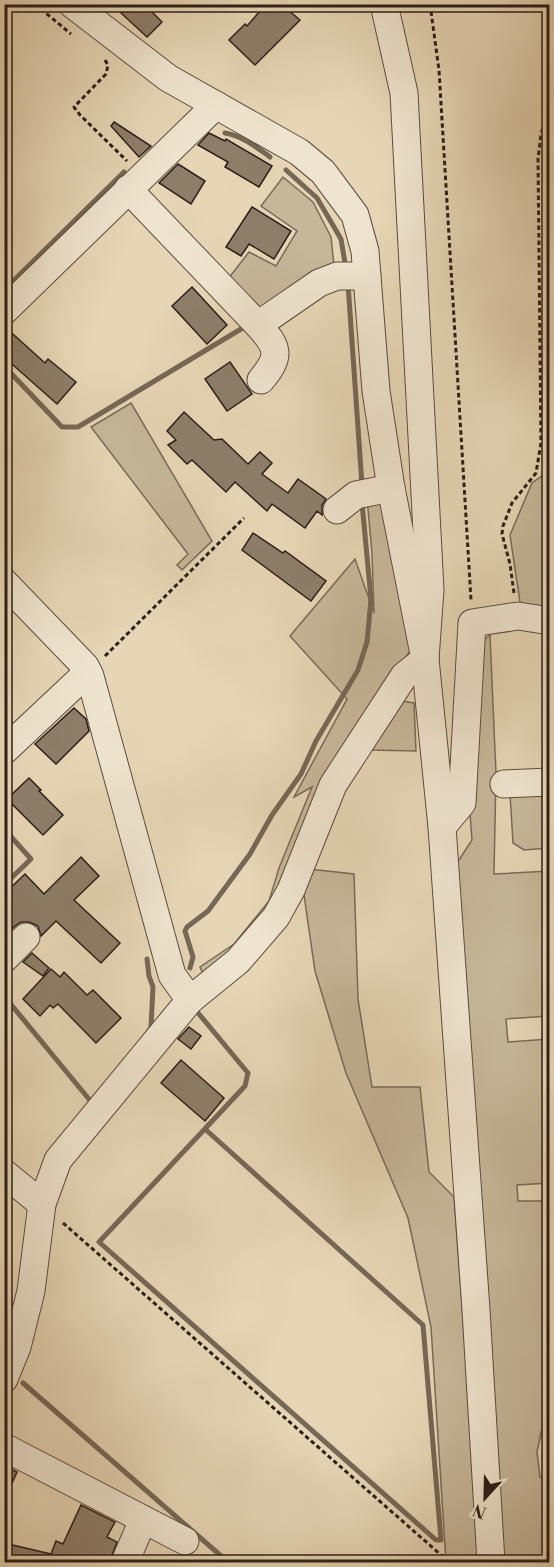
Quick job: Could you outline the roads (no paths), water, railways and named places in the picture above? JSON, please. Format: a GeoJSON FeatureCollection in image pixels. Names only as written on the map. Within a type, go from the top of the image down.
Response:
{"type":"FeatureCollection","features":[{"type":"Feature","properties":{"kind":"street"},"geometry":{"type":"LineString","coordinates":[[72,4],[168,78],[299,152],[323,172],[355,215],[365,250],[355,276],[376,391],[364,496],[425,659]]}},
{"type":"Feature","properties":{"kind":"street"},"geometry":{"type":"LineString","coordinates":[[384,4],[404,93],[430,590],[425,659],[442,827],[476,1298],[491,1563]]}},
{"type":"Feature","properties":{"kind":"street"},"geometry":{"type":"LineString","coordinates":[[4,311],[216,105]]}},
{"type":"Feature","properties":{"kind":"street"},"geometry":{"type":"LineString","coordinates":[[135,182],[272,341],[276,353],[273,365],[261,380]]}},
{"type":"Feature","properties":{"kind":"street"},"geometry":{"type":"LineString","coordinates":[[258,325],[319,284],[355,276]]}},
{"type":"Feature","properties":{"kind":"street"},"geometry":{"type":"LineString","coordinates":[[4,582],[86,666],[83,677],[4,751]]}},
{"type":"Feature","properties":{"kind":"street"},"geometry":{"type":"LineString","coordinates":[[442,827],[462,802],[472,623],[518,616],[549,621]]}},
{"type":"Feature","properties":{"kind":"street"},"geometry":{"type":"LineString","coordinates":[[4,1379],[17,1347],[31,1291],[42,1204],[58,1160],[190,1000],[238,961],[276,917],[291,890],[333,785],[404,676],[425,659]]}},
{"type":"Feature","properties":{"kind":"street"},"geometry":{"type":"LineString","coordinates":[[83,677],[172,975],[190,1000]]}},
{"type":"Feature","properties":{"kind":"street"},"geometry":{"type":"LineString","coordinates":[[504,784],[549,782]]}},
{"type":"Feature","properties":{"kind":"street"},"geometry":{"type":"LineString","coordinates":[[4,959],[26,937]]}},
{"type":"Feature","properties":{"kind":"street"},"geometry":{"type":"LineString","coordinates":[[4,1173],[42,1204]]}},
{"type":"Feature","properties":{"kind":"street"},"geometry":{"type":"LineString","coordinates":[[4,1447],[185,1541]]}},
{"type":"Feature","properties":{"kind":"street"},"geometry":{"type":"LineString","coordinates":[[125,1563],[143,1520]]}},
{"type":"Feature","properties":{"kind":"waterway"},"geometry":{"type":"LineString","coordinates":[[225,133],[243,139],[270,157]]}},
{"type":"Feature","properties":{"kind":"waterway"},"geometry":{"type":"LineString","coordinates":[[286,170],[317,198],[341,239],[346,269]]}},
{"type":"Feature","properties":{"kind":"waterway"},"geometry":{"type":"LineString","coordinates":[[4,290],[124,172]]}},
{"type":"Feature","properties":{"kind":"waterway"},"geometry":{"type":"LineString","coordinates":[[348,284],[362,485]]}},
{"type":"Feature","properties":{"kind":"waterway"},"geometry":{"type":"LineString","coordinates":[[4,366],[62,427],[78,427],[241,329]]}},
{"type":"Feature","properties":{"kind":"waterway"},"geometry":{"type":"LineString","coordinates":[[190,968],[193,957],[185,931],[187,927],[208,911],[250,854],[272,815],[301,774],[316,741],[358,670],[367,642],[371,599],[362,503]]}},
{"type":"Feature","properties":{"kind":"waterway"},"geometry":{"type":"LineString","coordinates":[[4,829],[31,859],[4,885]]}},
{"type":"Feature","properties":{"kind":"waterway"},"geometry":{"type":"LineString","coordinates":[[147,959],[153,987],[151,1027],[148,1032]]}},
{"type":"Feature","properties":{"kind":"waterway"},"geometry":{"type":"LineString","coordinates":[[4,996],[93,1104]]}},
{"type":"Feature","properties":{"kind":"waterway"},"geometry":{"type":"LineString","coordinates":[[199,1014],[248,1073],[245,1086],[99,1242],[436,1540],[441,1540],[423,1325],[205,1129]]}},
{"type":"Feature","properties":{"kind":"waterway"},"geometry":{"type":"LineString","coordinates":[[23,1383],[228,1562]]}}]}
